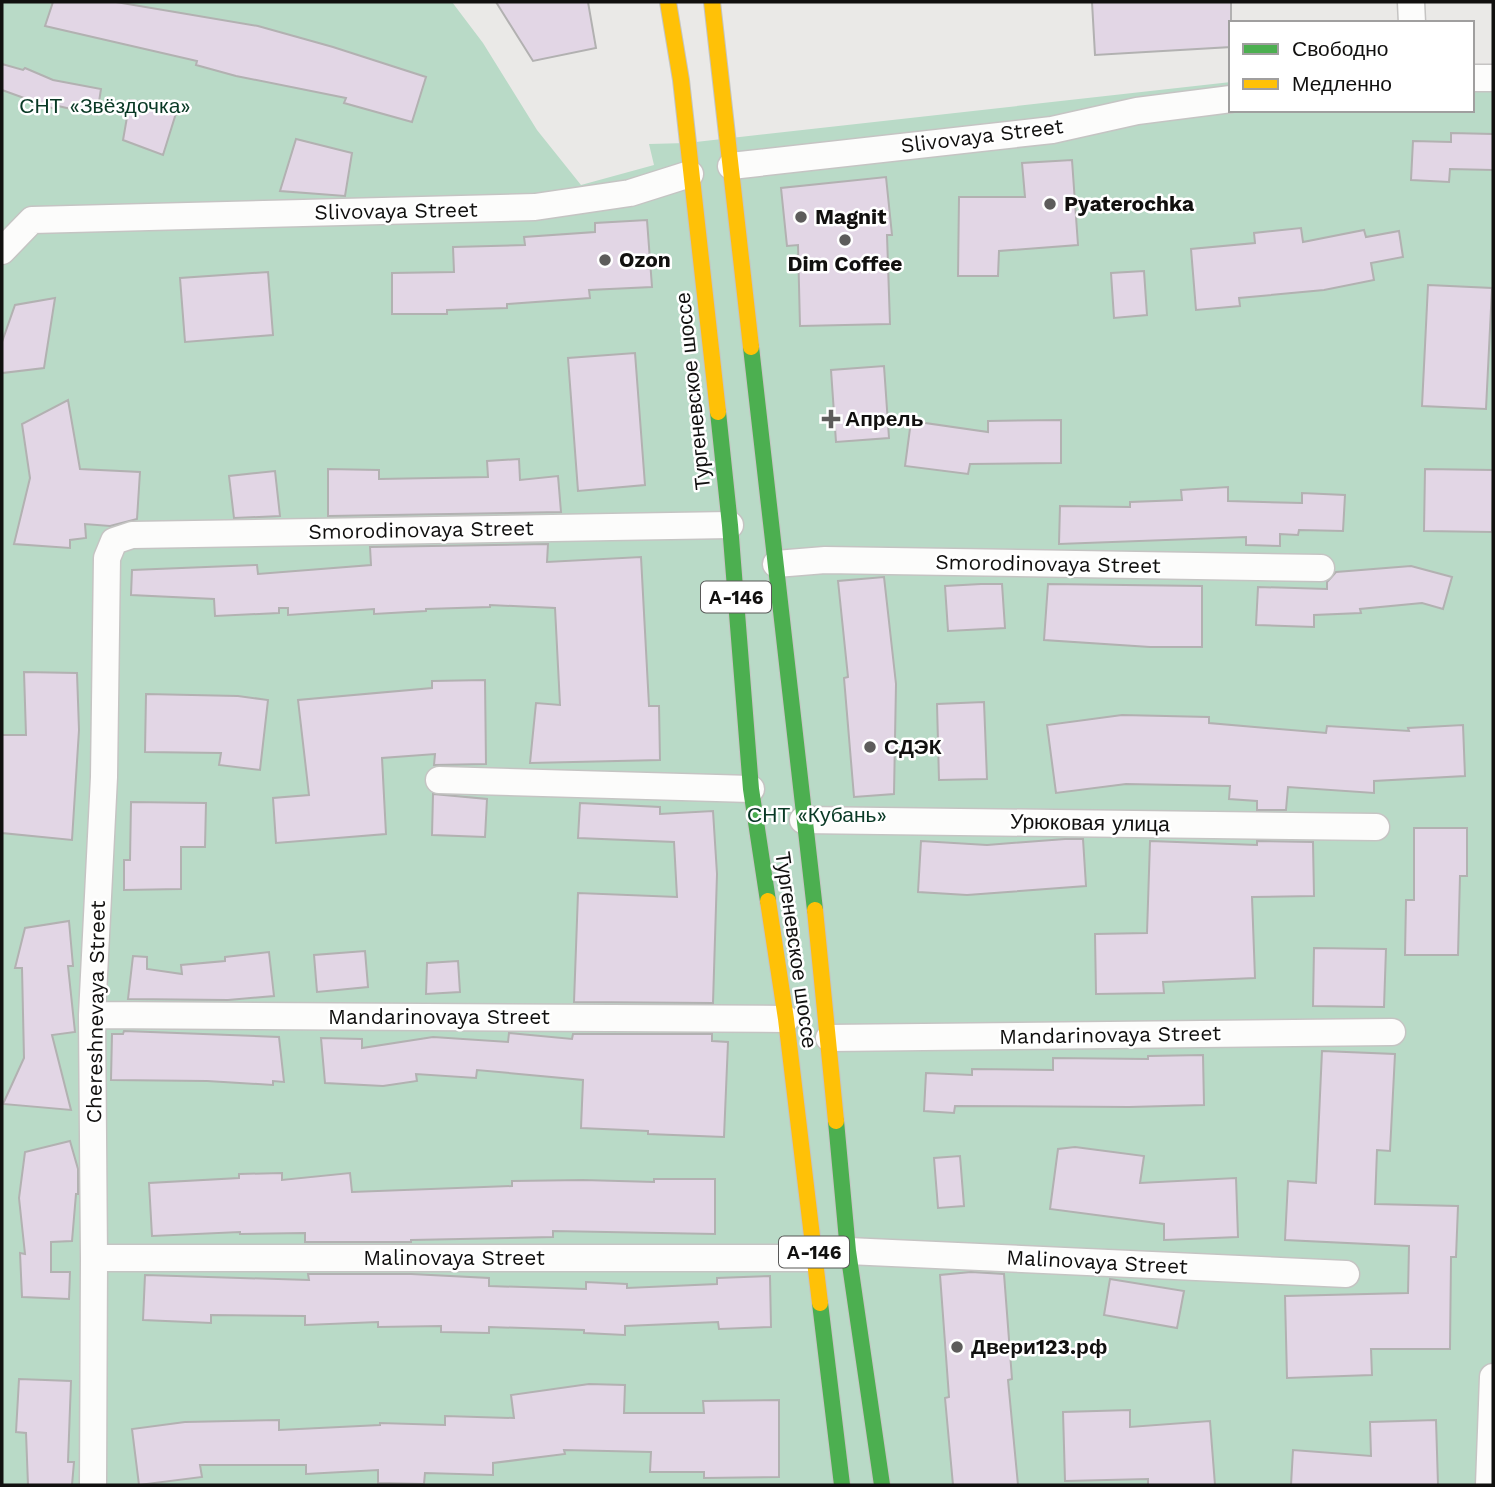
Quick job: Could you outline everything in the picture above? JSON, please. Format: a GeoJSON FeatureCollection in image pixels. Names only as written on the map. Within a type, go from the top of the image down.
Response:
{"type":"FeatureCollection","features":[{"type":"Feature","properties":{"kind":"highway","name":"Тургеневское шоссе"},"geometry":{"type":"LineString","coordinates":[[668,2],[681,80],[730,525],[751,789],[786,1019],[842,1485]]}},
{"type":"Feature","properties":{"kind":"highway","name":"Тургеневское шоссе"},"geometry":{"type":"LineString","coordinates":[[712,2],[829,1038],[848,1251],[882,1485]]}},
{"type":"Feature","properties":{"kind":"street"},"geometry":{"type":"LineString","coordinates":[[1411,2],[1412,21]]}},
{"type":"Feature","properties":{"kind":"street"},"geometry":{"type":"LineString","coordinates":[[1474,78],[1493,78]]}},
{"type":"Feature","properties":{"kind":"street","name":"Slivovaya Street"},"geometry":{"type":"LineString","coordinates":[[731,166],[1052,130],[1137,111],[1229,99]]}},
{"type":"Feature","properties":{"kind":"street","name":"Slivovaya Street"},"geometry":{"type":"LineString","coordinates":[[2,251],[32,219],[535,207],[630,193],[690,174]]}},
{"type":"Feature","properties":{"kind":"street","name":"Smorodinovaya Street"},"geometry":{"type":"LineString","coordinates":[[114,541],[132,535],[730,525]]}},
{"type":"Feature","properties":{"kind":"street","name":"Chereshnevaya Street"},"geometry":{"type":"LineString","coordinates":[[93,1485],[92,1016],[104,777],[107,558],[114,541]]}},
{"type":"Feature","properties":{"kind":"street","name":"Smorodinovaya Street"},"geometry":{"type":"LineString","coordinates":[[776,564],[825,560],[1321,568]]}},
{"type":"Feature","properties":{"kind":"street"},"geometry":{"type":"LineString","coordinates":[[439,780],[751,789]]}},
{"type":"Feature","properties":{"kind":"street","name":"Урюковая улица"},"geometry":{"type":"LineString","coordinates":[[803,820],[1377,827]]}},
{"type":"Feature","properties":{"kind":"street","name":"Mandarinovaya Street"},"geometry":{"type":"LineString","coordinates":[[92,1016],[786,1019]]}},
{"type":"Feature","properties":{"kind":"street","name":"Mandarinovaya Street"},"geometry":{"type":"LineString","coordinates":[[829,1038],[1392,1032]]}},
{"type":"Feature","properties":{"kind":"street","name":"Malinovaya Street"},"geometry":{"type":"LineString","coordinates":[[848,1251],[1346,1274]]}},
{"type":"Feature","properties":{"kind":"street","name":"Malinovaya Street"},"geometry":{"type":"LineString","coordinates":[[94,1258],[814,1258]]}},
{"type":"Feature","properties":{"kind":"street"},"geometry":{"type":"LineString","coordinates":[[1489,1485],[1493,1377]]}},
{"type":"Feature","properties":{"kind":"green space","name":"СНТ «Кубань»"},"geometry":{"type":"Polygon","coordinates":[[[2,2],[452,2],[483,43],[537,130],[581,185],[654,165],[649,144],[687,143],[1229,82],[1229,112],[1474,112],[1474,76],[1493,76],[1493,1485],[2,1485],[2,2]]]}},
{"type":"Feature","properties":{"kind":"building"},"geometry":{"type":"Polygon","coordinates":[[[53,2],[116,2],[258,26],[426,77],[412,122],[344,103],[346,98],[236,76],[196,65],[197,61],[45,26],[53,2]]]}},
{"type":"Feature","properties":{"kind":"building"},"geometry":{"type":"Polygon","coordinates":[[[496,2],[588,2],[596,48],[533,61],[496,2]]]}},
{"type":"Feature","properties":{"kind":"building"},"geometry":{"type":"Polygon","coordinates":[[[1092,2],[1231,2],[1229,47],[1095,55],[1092,2]]]}},
{"type":"Feature","properties":{"kind":"building"},"geometry":{"type":"Polygon","coordinates":[[[2,64],[23,70],[25,68],[53,80],[101,89],[97,115],[58,106],[57,110],[2,90],[2,64]]]}},
{"type":"Feature","properties":{"kind":"building"},"geometry":{"type":"Polygon","coordinates":[[[130,100],[177,110],[163,155],[123,140],[130,100]]]}},
{"type":"Feature","properties":{"kind":"building"},"geometry":{"type":"Polygon","coordinates":[[[1451,133],[1493,134],[1493,170],[1450,169],[1449,182],[1411,180],[1413,141],[1451,142],[1451,133]]]}},
{"type":"Feature","properties":{"kind":"building"},"geometry":{"type":"Polygon","coordinates":[[[296,139],[352,153],[345,196],[280,191],[296,139]]]}},
{"type":"Feature","properties":{"kind":"building"},"geometry":{"type":"Polygon","coordinates":[[[1072,160],[1078,245],[999,251],[998,276],[958,276],[959,197],[1025,197],[1022,163],[1072,160]]]}},
{"type":"Feature","properties":{"kind":"building"},"geometry":{"type":"Polygon","coordinates":[[[886,177],[892,235],[887,235],[890,324],[800,326],[798,245],[787,246],[781,188],[886,177]]]}},
{"type":"Feature","properties":{"kind":"building"},"geometry":{"type":"Polygon","coordinates":[[[647,220],[652,287],[589,290],[590,298],[507,304],[507,308],[447,310],[447,314],[392,314],[392,273],[454,272],[453,247],[525,245],[524,237],[595,232],[595,223],[647,220]]]}},
{"type":"Feature","properties":{"kind":"building"},"geometry":{"type":"Polygon","coordinates":[[[1301,228],[1303,242],[1364,230],[1366,237],[1399,231],[1403,257],[1371,263],[1374,280],[1324,290],[1239,298],[1240,306],[1196,310],[1191,249],[1255,243],[1254,233],[1301,228]]]}},
{"type":"Feature","properties":{"kind":"building"},"geometry":{"type":"Polygon","coordinates":[[[1144,271],[1147,315],[1114,318],[1111,273],[1144,271]]]}},
{"type":"Feature","properties":{"kind":"building"},"geometry":{"type":"Polygon","coordinates":[[[268,272],[273,335],[185,342],[180,278],[268,272]]]}},
{"type":"Feature","properties":{"kind":"building"},"geometry":{"type":"Polygon","coordinates":[[[1428,285],[1492,288],[1486,409],[1422,406],[1428,285]]]}},
{"type":"Feature","properties":{"kind":"building"},"geometry":{"type":"Polygon","coordinates":[[[55,298],[44,368],[2,373],[2,342],[15,305],[55,298]]]}},
{"type":"Feature","properties":{"kind":"building"},"geometry":{"type":"Polygon","coordinates":[[[635,353],[645,485],[578,491],[568,358],[635,353]]]}},
{"type":"Feature","properties":{"kind":"building"},"geometry":{"type":"Polygon","coordinates":[[[884,366],[889,438],[836,442],[831,370],[884,366]]]}},
{"type":"Feature","properties":{"kind":"building"},"geometry":{"type":"Polygon","coordinates":[[[68,400],[80,469],[140,472],[137,519],[110,526],[85,524],[86,538],[70,540],[70,548],[14,544],[30,478],[22,424],[68,400]]]}},
{"type":"Feature","properties":{"kind":"building"},"geometry":{"type":"Polygon","coordinates":[[[1061,420],[1061,463],[970,464],[968,474],[905,466],[911,421],[988,432],[988,421],[1061,420]]]}},
{"type":"Feature","properties":{"kind":"building"},"geometry":{"type":"Polygon","coordinates":[[[519,459],[520,480],[558,476],[561,512],[328,516],[328,469],[379,470],[379,479],[488,477],[487,461],[519,459]]]}},
{"type":"Feature","properties":{"kind":"building"},"geometry":{"type":"Polygon","coordinates":[[[1425,469],[1493,470],[1492,532],[1424,531],[1425,469]]]}},
{"type":"Feature","properties":{"kind":"building"},"geometry":{"type":"Polygon","coordinates":[[[275,471],[280,516],[234,518],[229,476],[275,471]]]}},
{"type":"Feature","properties":{"kind":"building"},"geometry":{"type":"Polygon","coordinates":[[[1228,487],[1228,501],[1302,503],[1302,493],[1345,495],[1343,531],[1299,530],[1298,535],[1280,534],[1280,546],[1246,545],[1246,537],[1059,544],[1060,506],[1130,507],[1130,502],[1182,500],[1181,490],[1228,487]]]}},
{"type":"Feature","properties":{"kind":"building"},"geometry":{"type":"Polygon","coordinates":[[[548,544],[547,562],[641,557],[649,706],[659,706],[660,760],[530,763],[536,703],[560,705],[555,608],[490,605],[374,614],[374,609],[288,615],[288,608],[279,608],[279,613],[215,616],[214,599],[131,595],[132,570],[257,565],[258,574],[371,565],[370,547],[548,544]]]}},
{"type":"Feature","properties":{"kind":"building"},"geometry":{"type":"Polygon","coordinates":[[[1411,566],[1452,577],[1443,609],[1422,603],[1360,609],[1361,613],[1314,615],[1314,627],[1256,625],[1258,587],[1327,589],[1327,582],[1336,572],[1411,566]]]}},
{"type":"Feature","properties":{"kind":"building"},"geometry":{"type":"Polygon","coordinates":[[[884,577],[896,684],[894,794],[854,797],[844,678],[848,677],[838,581],[884,577]]]}},
{"type":"Feature","properties":{"kind":"building"},"geometry":{"type":"Polygon","coordinates":[[[1002,584],[1005,628],[948,631],[945,586],[1002,584]]]}},
{"type":"Feature","properties":{"kind":"building"},"geometry":{"type":"Polygon","coordinates":[[[1048,584],[1202,586],[1202,647],[1150,647],[1044,640],[1048,584]]]}},
{"type":"Feature","properties":{"kind":"building"},"geometry":{"type":"Polygon","coordinates":[[[24,672],[77,673],[79,730],[72,840],[2,833],[2,735],[26,735],[24,672]]]}},
{"type":"Feature","properties":{"kind":"building"},"geometry":{"type":"Polygon","coordinates":[[[485,680],[486,764],[434,765],[435,754],[382,758],[386,834],[276,843],[273,798],[309,795],[298,700],[432,688],[432,681],[485,680]]]}},
{"type":"Feature","properties":{"kind":"building"},"geometry":{"type":"Polygon","coordinates":[[[146,694],[238,696],[268,700],[260,770],[219,765],[221,753],[145,752],[146,694]]]}},
{"type":"Feature","properties":{"kind":"building"},"geometry":{"type":"Polygon","coordinates":[[[984,702],[987,779],[939,780],[937,704],[984,702]]]}},
{"type":"Feature","properties":{"kind":"building"},"geometry":{"type":"Polygon","coordinates":[[[1122,715],[1209,717],[1209,723],[1326,733],[1327,726],[1409,731],[1408,728],[1463,725],[1465,776],[1374,781],[1374,793],[1288,787],[1286,810],[1257,810],[1257,801],[1229,799],[1230,786],[1126,784],[1056,793],[1047,725],[1122,715]]]}},
{"type":"Feature","properties":{"kind":"building"},"geometry":{"type":"Polygon","coordinates":[[[433,794],[487,799],[485,837],[432,835],[433,794]]]}},
{"type":"Feature","properties":{"kind":"building"},"geometry":{"type":"Polygon","coordinates":[[[131,802],[206,803],[205,847],[181,847],[181,889],[124,890],[124,860],[130,860],[131,802]]]}},
{"type":"Feature","properties":{"kind":"building"},"geometry":{"type":"Polygon","coordinates":[[[580,803],[660,807],[660,814],[713,811],[717,874],[713,1003],[574,1002],[578,893],[677,897],[674,842],[578,838],[580,803]]]}},
{"type":"Feature","properties":{"kind":"building"},"geometry":{"type":"Polygon","coordinates":[[[1414,828],[1467,828],[1467,876],[1460,876],[1458,955],[1405,955],[1406,900],[1414,900],[1414,828]]]}},
{"type":"Feature","properties":{"kind":"building"},"geometry":{"type":"Polygon","coordinates":[[[1083,839],[1086,886],[967,895],[918,892],[921,841],[987,845],[1083,839]]]}},
{"type":"Feature","properties":{"kind":"building"},"geometry":{"type":"Polygon","coordinates":[[[1150,841],[1257,845],[1257,841],[1313,842],[1314,896],[1252,897],[1255,978],[1163,982],[1164,993],[1096,994],[1095,934],[1147,933],[1150,841]]]}},
{"type":"Feature","properties":{"kind":"building"},"geometry":{"type":"Polygon","coordinates":[[[69,921],[73,966],[68,966],[75,1032],[52,1035],[71,1110],[3,1104],[24,1058],[22,968],[15,968],[25,928],[69,921]]]}},
{"type":"Feature","properties":{"kind":"building"},"geometry":{"type":"Polygon","coordinates":[[[1314,948],[1386,949],[1384,1007],[1313,1006],[1314,948]]]}},
{"type":"Feature","properties":{"kind":"building"},"geometry":{"type":"Polygon","coordinates":[[[365,951],[368,987],[317,992],[314,955],[365,951]]]}},
{"type":"Feature","properties":{"kind":"building"},"geometry":{"type":"Polygon","coordinates":[[[269,952],[274,996],[228,1000],[128,999],[133,956],[147,957],[147,969],[182,974],[181,965],[225,961],[225,957],[269,952]]]}},
{"type":"Feature","properties":{"kind":"building"},"geometry":{"type":"Polygon","coordinates":[[[458,961],[460,992],[426,994],[427,963],[458,961]]]}},
{"type":"Feature","properties":{"kind":"building"},"geometry":{"type":"Polygon","coordinates":[[[124,1031],[279,1037],[284,1082],[273,1081],[273,1085],[111,1080],[112,1034],[123,1034],[124,1031]]]}},
{"type":"Feature","properties":{"kind":"building"},"geometry":{"type":"Polygon","coordinates":[[[509,1033],[572,1039],[573,1034],[712,1034],[712,1041],[728,1042],[724,1137],[581,1128],[583,1080],[477,1070],[476,1078],[416,1074],[417,1081],[383,1086],[325,1083],[321,1038],[362,1039],[362,1048],[433,1037],[508,1042],[509,1033]]]}},
{"type":"Feature","properties":{"kind":"building"},"geometry":{"type":"Polygon","coordinates":[[[1322,1051],[1395,1054],[1390,1151],[1377,1150],[1375,1204],[1458,1206],[1456,1257],[1451,1257],[1450,1349],[1371,1349],[1372,1375],[1287,1378],[1285,1296],[1408,1293],[1409,1246],[1285,1240],[1288,1181],[1316,1183],[1322,1051]]]}},
{"type":"Feature","properties":{"kind":"building"},"geometry":{"type":"Polygon","coordinates":[[[1203,1055],[1204,1105],[955,1106],[954,1113],[924,1111],[926,1073],[972,1075],[972,1069],[1053,1070],[1053,1058],[1148,1059],[1148,1056],[1203,1055]]]}},
{"type":"Feature","properties":{"kind":"building"},"geometry":{"type":"Polygon","coordinates":[[[70,1141],[78,1169],[72,1241],[51,1242],[51,1272],[70,1272],[69,1299],[22,1297],[20,1253],[25,1254],[19,1198],[25,1152],[70,1141]]]}},
{"type":"Feature","properties":{"kind":"building"},"geometry":{"type":"Polygon","coordinates":[[[1075,1147],[1144,1156],[1140,1183],[1236,1178],[1238,1237],[1164,1240],[1164,1224],[1050,1209],[1058,1149],[1075,1147]]]}},
{"type":"Feature","properties":{"kind":"building"},"geometry":{"type":"Polygon","coordinates":[[[960,1156],[964,1206],[938,1208],[934,1158],[960,1156]]]}},
{"type":"Feature","properties":{"kind":"building"},"geometry":{"type":"Polygon","coordinates":[[[282,1173],[282,1180],[350,1173],[352,1192],[512,1186],[512,1181],[654,1182],[654,1179],[715,1179],[715,1234],[553,1231],[553,1237],[411,1242],[305,1242],[305,1233],[240,1232],[152,1236],[149,1183],[239,1178],[239,1174],[282,1173]]]}},
{"type":"Feature","properties":{"kind":"building"},"geometry":{"type":"Polygon","coordinates":[[[971,1272],[1004,1274],[1012,1379],[1008,1380],[1018,1485],[953,1485],[945,1398],[949,1397],[940,1275],[971,1272]]]}},
{"type":"Feature","properties":{"kind":"building"},"geometry":{"type":"Polygon","coordinates":[[[308,1274],[411,1274],[489,1278],[489,1286],[586,1289],[586,1282],[627,1284],[627,1288],[717,1284],[717,1278],[770,1276],[771,1327],[719,1329],[718,1322],[625,1326],[625,1335],[584,1333],[584,1330],[489,1327],[489,1333],[441,1332],[441,1326],[378,1327],[378,1322],[305,1325],[305,1316],[211,1315],[211,1323],[143,1320],[145,1275],[309,1280],[308,1274]]]}},
{"type":"Feature","properties":{"kind":"building"},"geometry":{"type":"Polygon","coordinates":[[[1110,1279],[1184,1291],[1177,1328],[1104,1315],[1110,1279]]]}},
{"type":"Feature","properties":{"kind":"building"},"geometry":{"type":"Polygon","coordinates":[[[19,1379],[71,1381],[68,1462],[74,1462],[72,1485],[28,1485],[26,1433],[16,1432],[19,1379]]]}},
{"type":"Feature","properties":{"kind":"building"},"geometry":{"type":"Polygon","coordinates":[[[589,1384],[625,1385],[624,1413],[704,1413],[703,1401],[779,1400],[779,1477],[704,1478],[704,1472],[650,1472],[651,1452],[564,1450],[565,1454],[493,1463],[493,1475],[425,1473],[424,1484],[378,1483],[378,1470],[306,1474],[306,1465],[200,1465],[202,1477],[139,1485],[132,1429],[185,1422],[279,1420],[279,1430],[380,1423],[445,1425],[445,1416],[514,1418],[511,1395],[589,1384]]]}},
{"type":"Feature","properties":{"kind":"building"},"geometry":{"type":"Polygon","coordinates":[[[1130,1410],[1130,1427],[1210,1421],[1215,1485],[1148,1485],[1148,1479],[1065,1481],[1063,1412],[1130,1410]]]}},
{"type":"Feature","properties":{"kind":"building"},"geometry":{"type":"Polygon","coordinates":[[[1436,1420],[1438,1485],[1291,1485],[1293,1450],[1371,1456],[1370,1422],[1436,1420]]]}},
{"type":"Feature","properties":{"kind":"traffic: fast"},"geometry":{"type":"LineString","coordinates":[[751,347],[815,910]]}},
{"type":"Feature","properties":{"kind":"traffic: fast"},"geometry":{"type":"LineString","coordinates":[[718,412],[730,525],[751,789],[768,901]]}},
{"type":"Feature","properties":{"kind":"traffic: fast"},"geometry":{"type":"LineString","coordinates":[[836,1121],[848,1251],[882,1485]]}},
{"type":"Feature","properties":{"kind":"traffic: fast"},"geometry":{"type":"LineString","coordinates":[[820,1303],[842,1485]]}},
{"type":"Feature","properties":{"kind":"traffic: slow"},"geometry":{"type":"LineString","coordinates":[[668,2],[681,80],[718,412]]}},
{"type":"Feature","properties":{"kind":"traffic: slow"},"geometry":{"type":"LineString","coordinates":[[712,2],[751,347]]}},
{"type":"Feature","properties":{"kind":"traffic: slow"},"geometry":{"type":"LineString","coordinates":[[768,901],[786,1019],[820,1303]]}},
{"type":"Feature","properties":{"kind":"traffic: slow"},"geometry":{"type":"LineString","coordinates":[[815,910],[836,1121]]}},
{"type":"Feature","properties":{"kind":"place","name":"Pyaterochka"},"geometry":{"type":"Point","coordinates":[1050,204]}},
{"type":"Feature","properties":{"kind":"place","name":"Magnit"},"geometry":{"type":"Point","coordinates":[801,217]}},
{"type":"Feature","properties":{"kind":"place","name":"Dim Coffee"},"geometry":{"type":"Point","coordinates":[845,240]}},
{"type":"Feature","properties":{"kind":"place","name":"Ozon"},"geometry":{"type":"Point","coordinates":[605,260]}},
{"type":"Feature","properties":{"kind":"place","name":"Апрель"},"geometry":{"type":"Point","coordinates":[831,419]}},
{"type":"Feature","properties":{"kind":"place","name":"СДЭК"},"geometry":{"type":"Point","coordinates":[870,747]}},
{"type":"Feature","properties":{"kind":"place","name":"Двери123.рф"},"geometry":{"type":"Point","coordinates":[957,1347]}},
{"type":"Feature","properties":{"kind":"park label","name":"СНТ «Звёздочка»"},"geometry":{"type":"Point","coordinates":[105,106]}}]}
